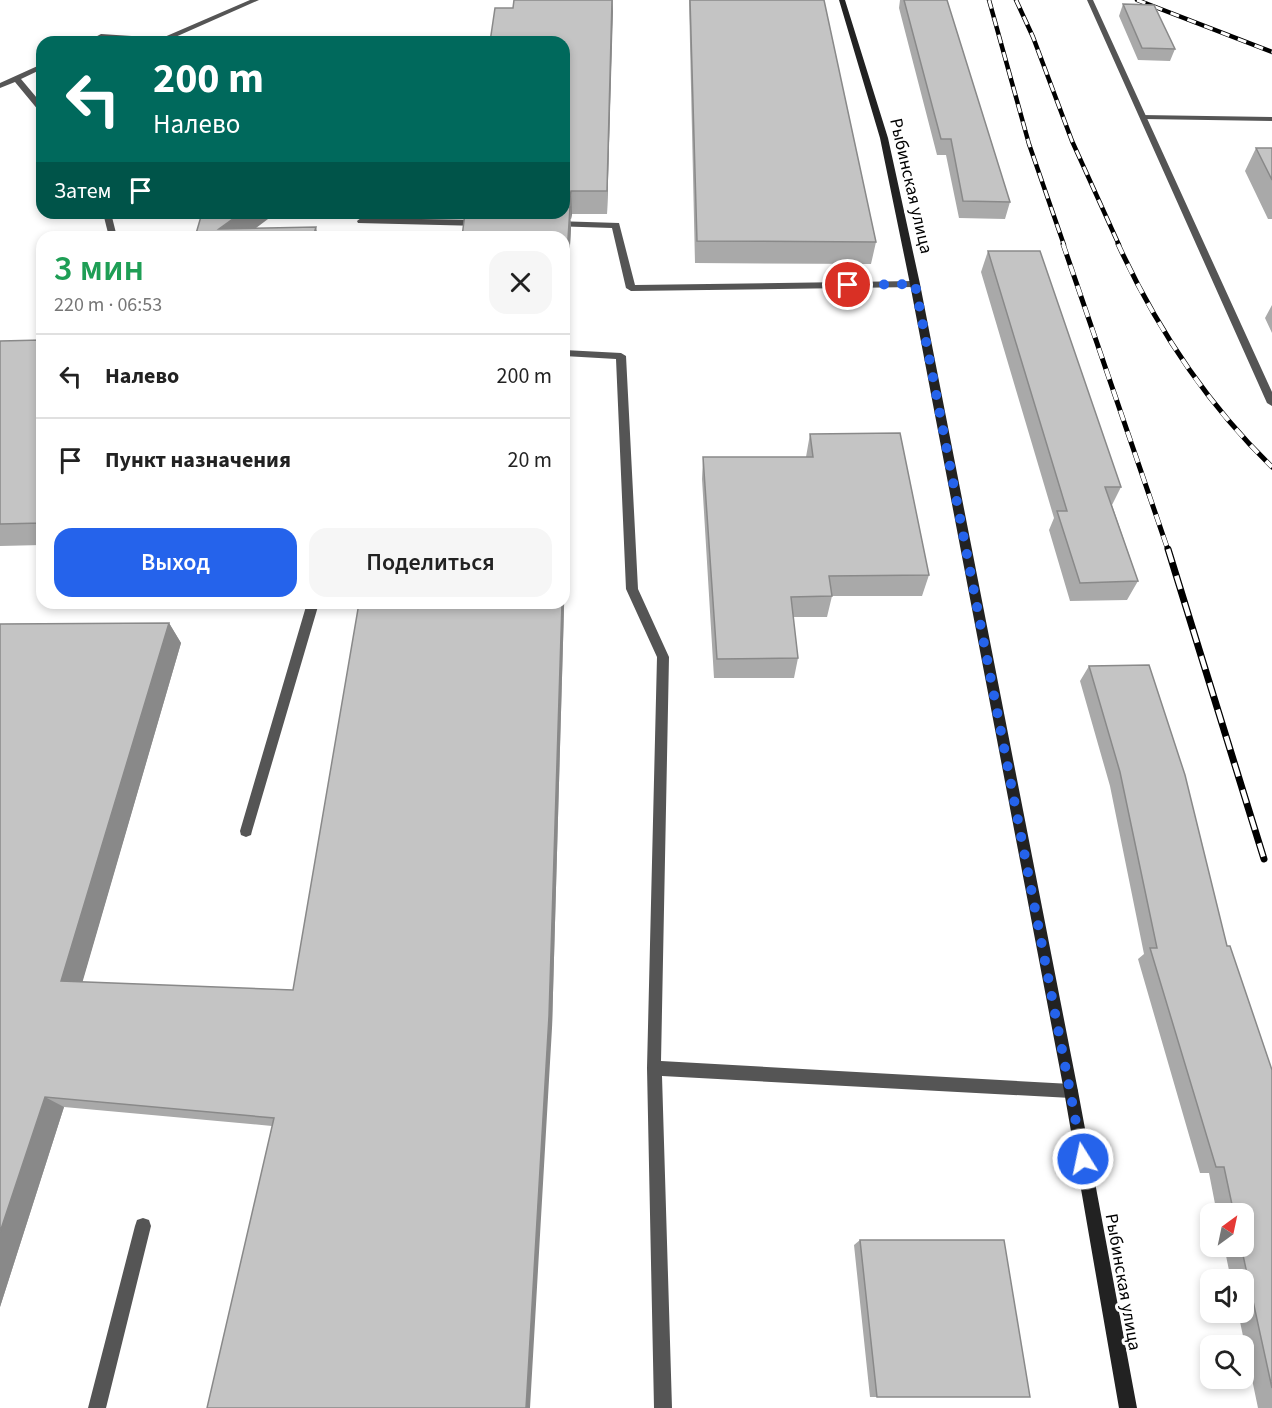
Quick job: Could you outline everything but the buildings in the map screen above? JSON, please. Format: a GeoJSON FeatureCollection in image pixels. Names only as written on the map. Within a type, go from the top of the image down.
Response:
{"type":"FeatureCollection","features":[{"type":"Feature","properties":{"kind":"main road","name":"Рыбинская улица"},"geometry":{"type":"LineString","coordinates":[[842,0],[884,138],[915,284],[1071,1091],[1128,1408]]}},
{"type":"Feature","properties":{"kind":"street"},"geometry":{"type":"LineString","coordinates":[[172,36],[256,0]]}},
{"type":"Feature","properties":{"kind":"street"},"geometry":{"type":"LineString","coordinates":[[1090,0],[1272,403]]}},
{"type":"Feature","properties":{"kind":"street"},"geometry":{"type":"LineString","coordinates":[[0,86],[36,69]]}},
{"type":"Feature","properties":{"kind":"street"},"geometry":{"type":"LineString","coordinates":[[17,79],[36,102]]}},
{"type":"Feature","properties":{"kind":"street"},"geometry":{"type":"LineString","coordinates":[[1144,117],[1272,119]]}},
{"type":"Feature","properties":{"kind":"street"},"geometry":{"type":"LineString","coordinates":[[361,221],[489,223]]}},
{"type":"Feature","properties":{"kind":"street"},"geometry":{"type":"LineString","coordinates":[[546,224],[616,225],[631,288],[915,284]]}},
{"type":"Feature","properties":{"kind":"street"},"geometry":{"type":"LineString","coordinates":[[570,353],[621,356],[632,589],[663,657],[654,1068],[663,1408]]}},
{"type":"Feature","properties":{"kind":"street"},"geometry":{"type":"LineString","coordinates":[[246,831],[311,609]]}},
{"type":"Feature","properties":{"kind":"street"},"geometry":{"type":"LineString","coordinates":[[654,1068],[1071,1091]]}},
{"type":"Feature","properties":{"kind":"street"},"geometry":{"type":"LineString","coordinates":[[97,1408],[143,1226]]}},
{"type":"Feature","properties":{"kind":"railway"},"geometry":{"type":"LineString","coordinates":[[989,0],[1029,144],[1064,245]]}},
{"type":"Feature","properties":{"kind":"railway"},"geometry":{"type":"LineString","coordinates":[[1016,0],[1033,37],[1072,141],[1119,245]]}},
{"type":"Feature","properties":{"kind":"railway"},"geometry":{"type":"LineString","coordinates":[[1137,0],[1272,52]]}},
{"type":"Feature","properties":{"kind":"railway"},"geometry":{"type":"LineString","coordinates":[[1063,244],[1168,550]]}},
{"type":"Feature","properties":{"kind":"railway"},"geometry":{"type":"LineString","coordinates":[[1118,244],[1149,305],[1184,363],[1225,417],[1272,467]]}},
{"type":"Feature","properties":{"kind":"railway"},"geometry":{"type":"LineString","coordinates":[[1168,549],[1264,859]]}},
{"type":"Feature","properties":{"kind":"route"},"geometry":{"type":"LineString","coordinates":[[848,285],[915,284],[1083,1159]]}}]}
